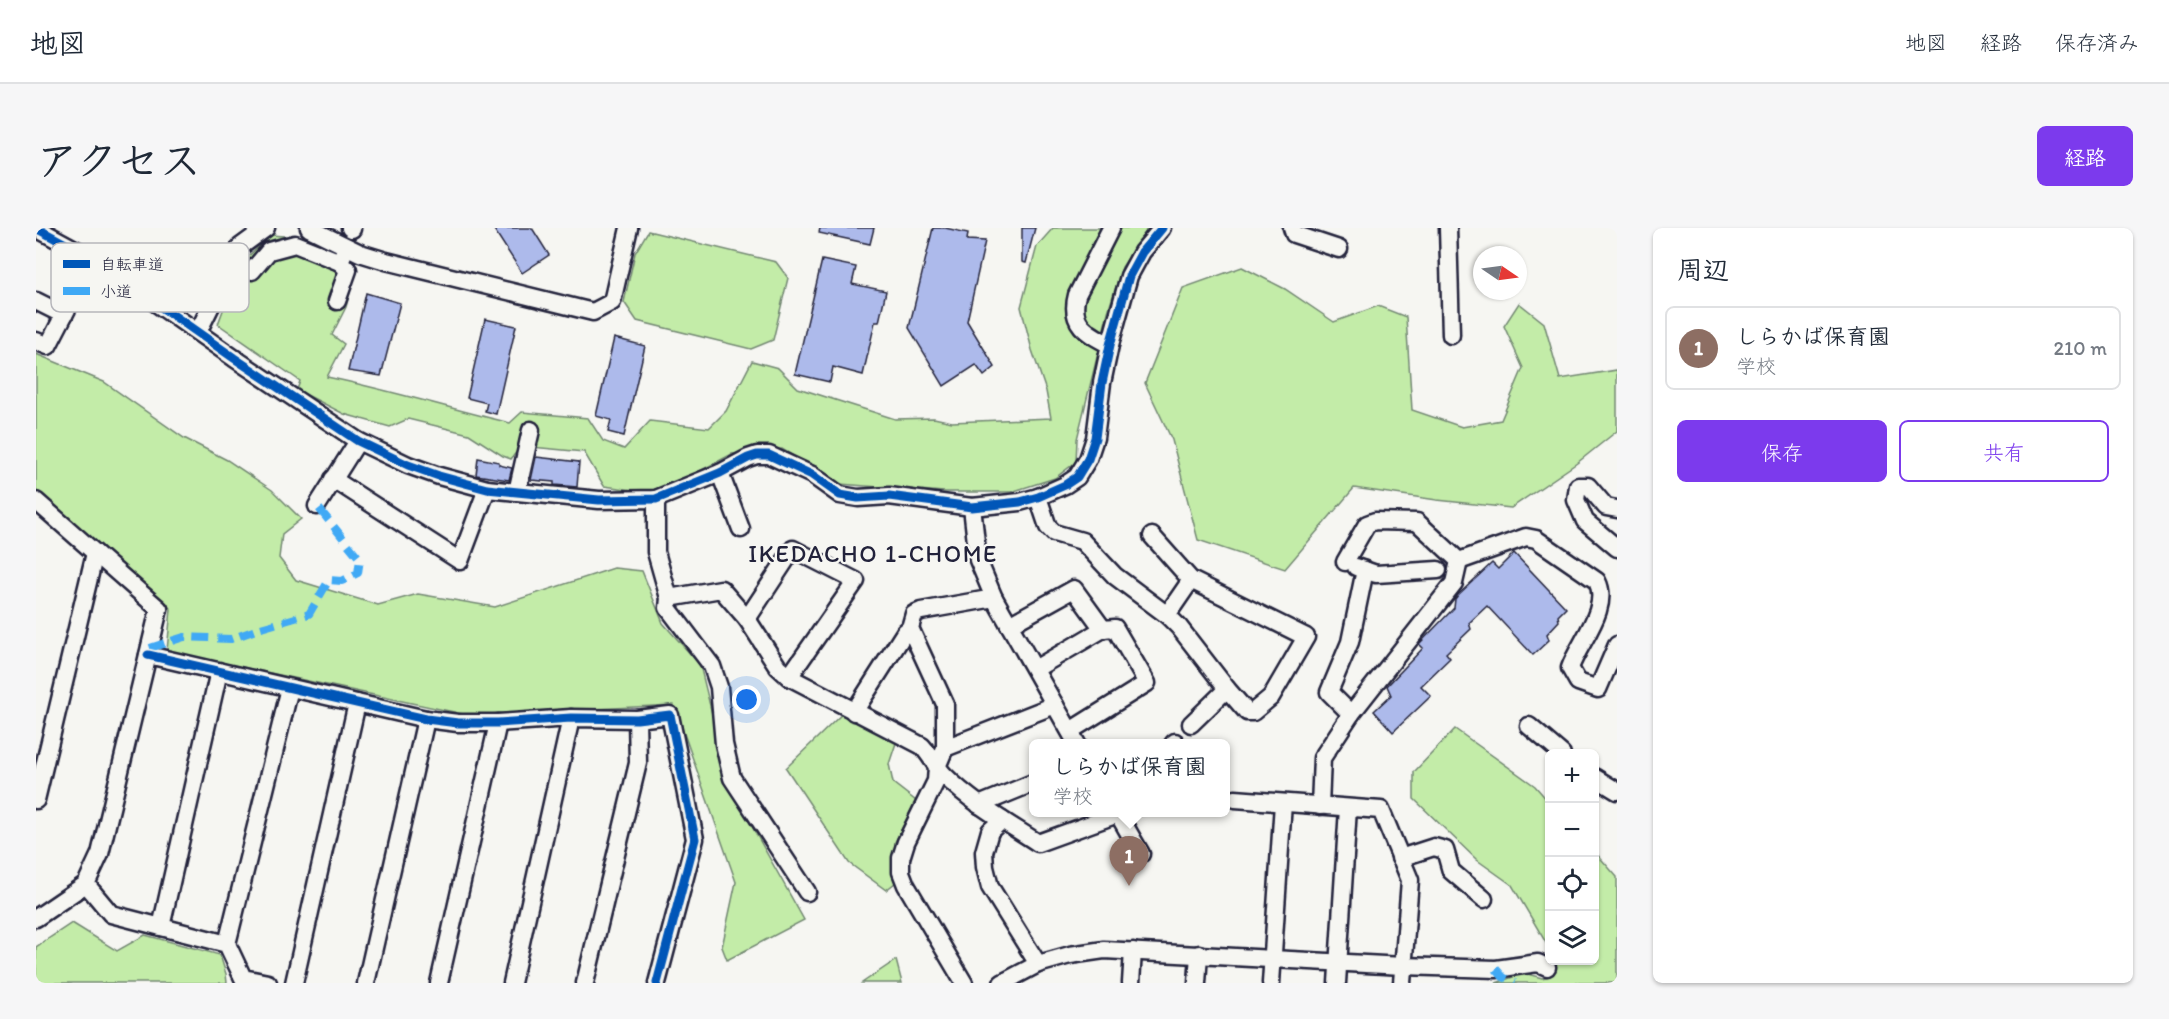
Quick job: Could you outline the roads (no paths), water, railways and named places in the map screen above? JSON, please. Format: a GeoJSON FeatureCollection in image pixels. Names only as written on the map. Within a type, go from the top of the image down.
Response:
{"type":"FeatureCollection","features":[{"type":"Feature","properties":{"kind":"street"},"geometry":{"type":"LineString","coordinates":[[36,228],[64,243]]}},
{"type":"Feature","properties":{"kind":"street"},"geometry":{"type":"LineString","coordinates":[[246,243],[266,228]]}},
{"type":"Feature","properties":{"kind":"street"},"geometry":{"type":"LineString","coordinates":[[309,228],[360,253],[386,261],[593,312],[612,302],[629,228]]}},
{"type":"Feature","properties":{"kind":"street"},"geometry":{"type":"LineString","coordinates":[[1110,345],[1084,328],[1074,317],[1074,307],[1077,295],[1111,228]]}},
{"type":"Feature","properties":{"kind":"street"},"geometry":{"type":"LineString","coordinates":[[169,312],[358,441],[418,469],[487,489],[599,500],[656,499],[757,455],[769,455],[812,475],[840,495],[858,498],[889,496],[972,507],[1020,502],[1038,497],[1077,477],[1088,459],[1095,438],[1102,383],[1120,303],[1134,264],[1162,228]]}},
{"type":"Feature","properties":{"kind":"street"},"geometry":{"type":"LineString","coordinates":[[1292,228],[1294,234],[1339,249]]}},
{"type":"Feature","properties":{"kind":"street"},"geometry":{"type":"LineString","coordinates":[[1448,228],[1451,335]]}},
{"type":"Feature","properties":{"kind":"street"},"geometry":{"type":"LineString","coordinates":[[252,271],[269,251],[295,244],[340,262],[348,270],[337,301]]}},
{"type":"Feature","properties":{"kind":"street"},"geometry":{"type":"LineString","coordinates":[[340,262],[346,246]]}},
{"type":"Feature","properties":{"kind":"street"},"geometry":{"type":"LineString","coordinates":[[36,301],[51,308]]}},
{"type":"Feature","properties":{"kind":"street"},"geometry":{"type":"LineString","coordinates":[[58,312],[64,315]]}},
{"type":"Feature","properties":{"kind":"street"},"geometry":{"type":"LineString","coordinates":[[36,341],[48,346],[66,312]]}},
{"type":"Feature","properties":{"kind":"street"},"geometry":{"type":"LineString","coordinates":[[198,332],[208,312]]}},
{"type":"Feature","properties":{"kind":"street"},"geometry":{"type":"LineString","coordinates":[[518,492],[531,430]]}},
{"type":"Feature","properties":{"kind":"street"},"geometry":{"type":"LineString","coordinates":[[317,506],[358,441]]}},
{"type":"Feature","properties":{"kind":"street"},"geometry":{"type":"LineString","coordinates":[[720,472],[741,529]]}},
{"type":"Feature","properties":{"kind":"street"},"geometry":{"type":"LineString","coordinates":[[333,479],[460,561],[487,489]]}},
{"type":"Feature","properties":{"kind":"street"},"geometry":{"type":"LineString","coordinates":[[1617,508],[1606,507],[1588,486],[1578,486],[1576,500],[1586,521],[1617,548]]}},
{"type":"Feature","properties":{"kind":"street"},"geometry":{"type":"LineString","coordinates":[[1038,497],[1048,527],[1054,533],[1082,541],[1115,576],[1167,615],[1247,712],[1253,712],[1271,697],[1306,637],[1191,580],[1152,536]]}},
{"type":"Feature","properties":{"kind":"street"},"geometry":{"type":"LineString","coordinates":[[656,499],[656,552],[669,598],[668,608],[712,666],[719,687],[724,744],[732,778],[807,892]]}},
{"type":"Feature","properties":{"kind":"street"},"geometry":{"type":"LineString","coordinates":[[36,501],[159,609],[100,854],[86,884],[37,915]]}},
{"type":"Feature","properties":{"kind":"street"},"geometry":{"type":"LineString","coordinates":[[972,507],[978,560],[994,598],[1074,737],[1147,683],[1115,628],[1103,629],[1035,669]]}},
{"type":"Feature","properties":{"kind":"street"},"geometry":{"type":"LineString","coordinates":[[1438,570],[1376,574],[1340,560],[1367,524],[1376,521],[1416,522],[1455,556]]}},
{"type":"Feature","properties":{"kind":"street"},"geometry":{"type":"LineString","coordinates":[[1455,556],[1526,537],[1536,539],[1597,581],[1601,589],[1600,608],[1570,668],[1578,682],[1598,689],[1617,645]]}},
{"type":"Feature","properties":{"kind":"street"},"geometry":{"type":"LineString","coordinates":[[747,619],[793,549],[856,581],[789,677]]}},
{"type":"Feature","properties":{"kind":"street"},"geometry":{"type":"LineString","coordinates":[[36,800],[95,553]]}},
{"type":"Feature","properties":{"kind":"street"},"geometry":{"type":"LineString","coordinates":[[1320,806],[1322,758],[1351,714],[1454,584],[1455,556]]}},
{"type":"Feature","properties":{"kind":"street"},"geometry":{"type":"LineString","coordinates":[[1351,714],[1329,692],[1350,642],[1365,570]]}},
{"type":"Feature","properties":{"kind":"street"},"geometry":{"type":"LineString","coordinates":[[1167,615],[1191,580]]}},
{"type":"Feature","properties":{"kind":"street"},"geometry":{"type":"LineString","coordinates":[[669,598],[721,589],[747,619],[778,667],[789,677],[922,746],[933,758],[937,767],[979,805],[1038,843],[1106,817]]}},
{"type":"Feature","properties":{"kind":"street"},"geometry":{"type":"LineString","coordinates":[[1009,625],[1074,589],[1103,629]]}},
{"type":"Feature","properties":{"kind":"street"},"geometry":{"type":"LineString","coordinates":[[854,712],[905,632],[910,628],[914,614],[994,598]]}},
{"type":"Feature","properties":{"kind":"street"},"geometry":{"type":"LineString","coordinates":[[910,628],[945,704],[945,748],[937,767],[936,782],[906,842],[901,858],[901,872],[929,927],[964,983]]}},
{"type":"Feature","properties":{"kind":"street"},"geometry":{"type":"LineString","coordinates":[[148,655],[426,719],[458,723],[571,718],[637,719],[670,715],[694,839],[657,983]]}},
{"type":"Feature","properties":{"kind":"street"},"geometry":{"type":"LineString","coordinates":[[161,927],[219,671]]}},
{"type":"Feature","properties":{"kind":"street"},"geometry":{"type":"LineString","coordinates":[[268,983],[243,978],[228,944],[290,688]]}},
{"type":"Feature","properties":{"kind":"street"},"geometry":{"type":"LineString","coordinates":[[1191,724],[1227,689]]}},
{"type":"Feature","properties":{"kind":"street"},"geometry":{"type":"LineString","coordinates":[[294,983],[357,703]]}},
{"type":"Feature","properties":{"kind":"street"},"geometry":{"type":"LineString","coordinates":[[945,748],[1055,705]]}},
{"type":"Feature","properties":{"kind":"street"},"geometry":{"type":"LineString","coordinates":[[512,983],[571,718]]}},
{"type":"Feature","properties":{"kind":"street"},"geometry":{"type":"LineString","coordinates":[[366,983],[426,719]]}},
{"type":"Feature","properties":{"kind":"street"},"geometry":{"type":"LineString","coordinates":[[585,983],[638,763],[637,719]]}},
{"type":"Feature","properties":{"kind":"street"},"geometry":{"type":"LineString","coordinates":[[439,983],[498,723]]}},
{"type":"Feature","properties":{"kind":"street"},"geometry":{"type":"LineString","coordinates":[[1529,726],[1557,749]]}},
{"type":"Feature","properties":{"kind":"street"},"geometry":{"type":"LineString","coordinates":[[1599,780],[1617,791]]}},
{"type":"Feature","properties":{"kind":"street"},"geometry":{"type":"LineString","coordinates":[[979,805],[1029,785]]}},
{"type":"Feature","properties":{"kind":"street"},"geometry":{"type":"LineString","coordinates":[[1235,799],[1381,810],[1410,880],[1402,983]]}},
{"type":"Feature","properties":{"kind":"street"},"geometry":{"type":"LineString","coordinates":[[1271,983],[1283,803]]}},
{"type":"Feature","properties":{"kind":"street"},"geometry":{"type":"LineString","coordinates":[[1336,983],[1348,808]]}},
{"type":"Feature","properties":{"kind":"street"},"geometry":{"type":"LineString","coordinates":[[1119,817],[1141,854]]}},
{"type":"Feature","properties":{"kind":"street"},"geometry":{"type":"LineString","coordinates":[[1002,820],[990,831],[984,852],[987,877],[990,886],[1038,964]]}},
{"type":"Feature","properties":{"kind":"street"},"geometry":{"type":"LineString","coordinates":[[1400,858],[1434,847],[1445,850],[1451,871],[1484,899]]}},
{"type":"Feature","properties":{"kind":"street"},"geometry":{"type":"LineString","coordinates":[[86,884],[111,914],[228,944]]}},
{"type":"Feature","properties":{"kind":"street"},"geometry":{"type":"LineString","coordinates":[[1002,983],[1038,964],[1071,955],[1104,950],[1403,966],[1496,969],[1538,963],[1547,967]]}},
{"type":"Feature","properties":{"kind":"street"},"geometry":{"type":"LineString","coordinates":[[1131,983],[1133,951]]}},
{"type":"Feature","properties":{"kind":"street"},"geometry":{"type":"LineString","coordinates":[[1197,983],[1199,954]]}},
{"type":"Feature","properties":{"kind":"place","name":"しらかば保育園"},"geometry":{"type":"Point","coordinates":[1129,886]}},
{"type":"Feature","properties":{"kind":"district","name":"IKEDACHO 1-CHOME"},"geometry":{"type":"Point","coordinates":[873,554]}}]}
